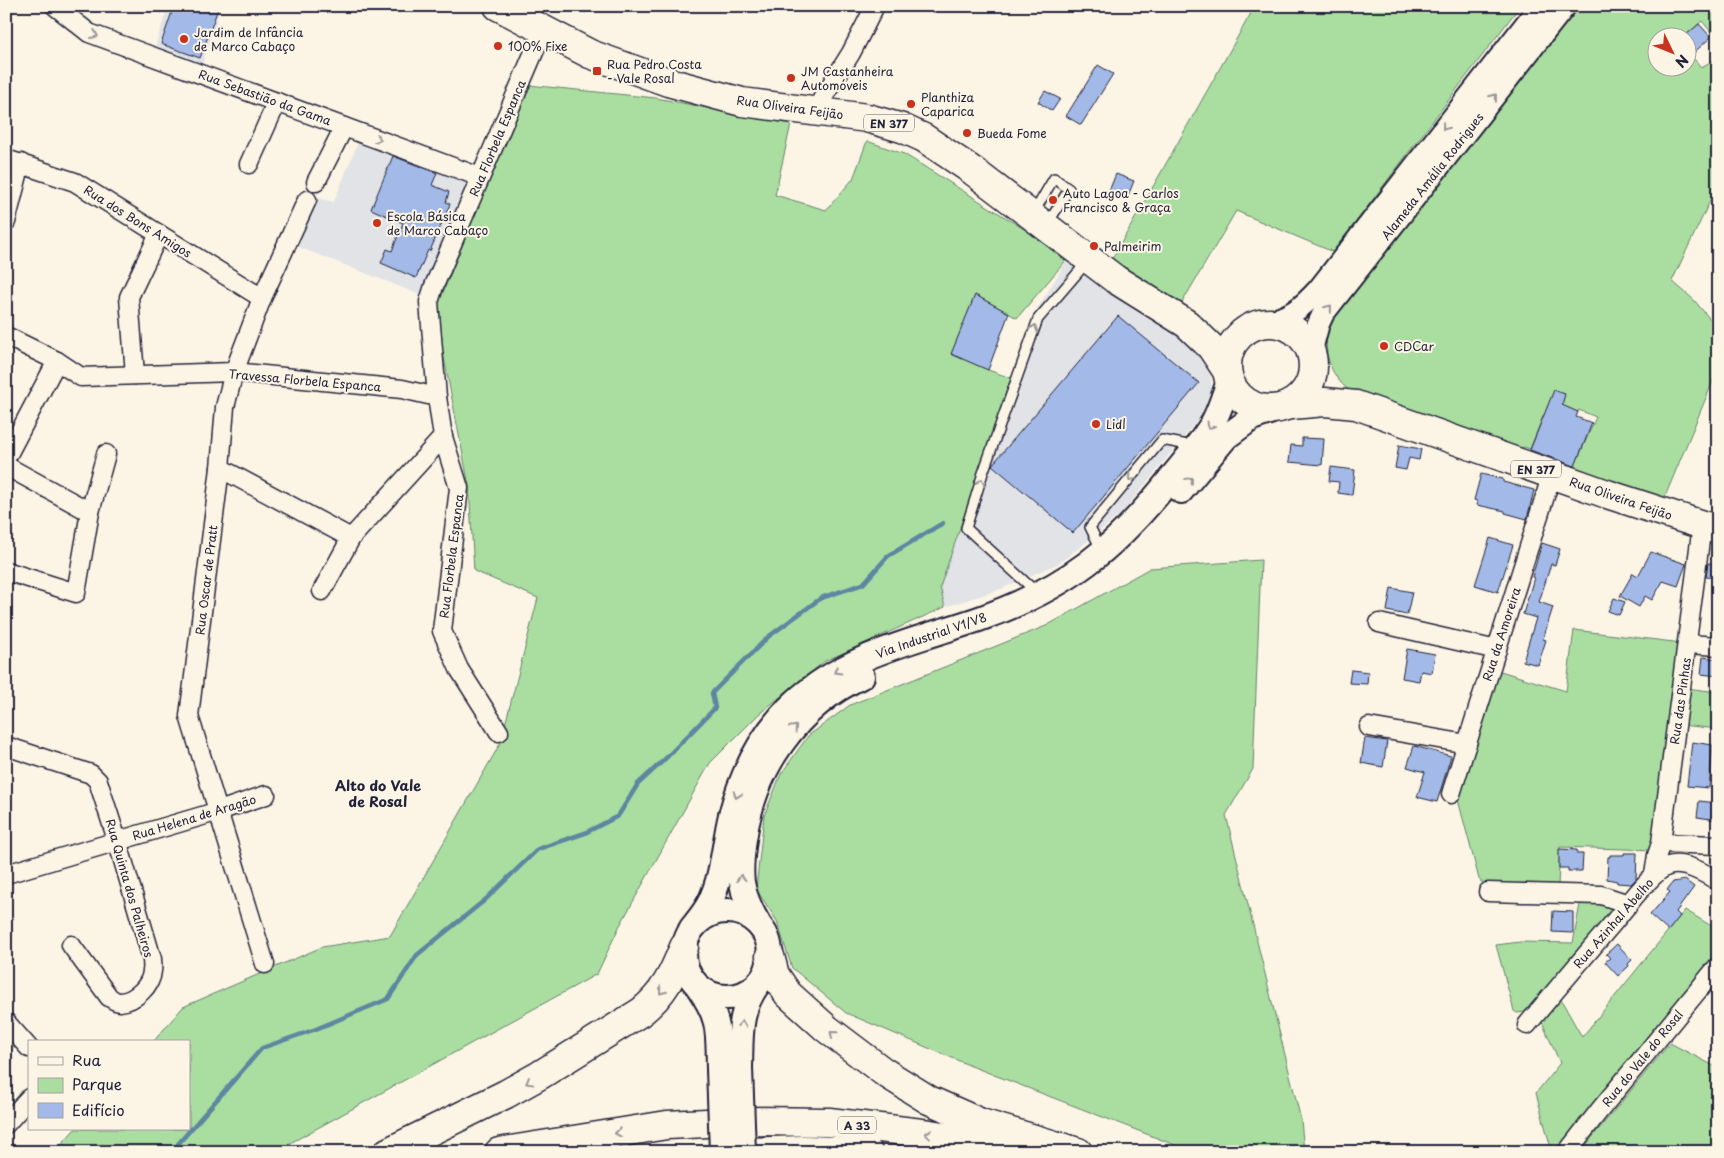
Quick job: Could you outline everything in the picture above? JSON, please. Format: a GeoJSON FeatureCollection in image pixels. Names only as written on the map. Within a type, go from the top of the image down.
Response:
{"type":"FeatureCollection","features":[{"type":"Feature","properties":{"kind":"main road","name":"Rua Oliveira Feijão"},"geometry":{"type":"LineString","coordinates":[[498,6],[590,54],[668,82],[742,102],[867,118],[887,123],[924,138],[966,166],[1126,287],[1187,324],[1211,347],[1228,376]]}},
{"type":"Feature","properties":{"kind":"main road","name":"Rua Oliveira Feijão"},"geometry":{"type":"LineString","coordinates":[[1187,324],[1218,330],[1257,326]]}},
{"type":"Feature","properties":{"kind":"main road","name":"EN 377"},"geometry":{"type":"LineString","coordinates":[[1257,326],[1278,324],[1293,329],[1304,339],[1312,357]]}},
{"type":"Feature","properties":{"kind":"main road"},"geometry":{"type":"LineString","coordinates":[[1228,376],[1229,354],[1237,339],[1257,326]]}},
{"type":"Feature","properties":{"kind":"main road","name":"Rua Oliveira Feijão"},"geometry":{"type":"LineString","coordinates":[[1312,357],[1329,384],[1356,405]]}},
{"type":"Feature","properties":{"kind":"main road"},"geometry":{"type":"LineString","coordinates":[[1283,407],[1301,397],[1308,386],[1313,374],[1312,357]]}},
{"type":"Feature","properties":{"kind":"main road","name":"EN 377"},"geometry":{"type":"LineString","coordinates":[[1228,376],[1239,397],[1256,407],[1283,407]]}},
{"type":"Feature","properties":{"kind":"main road","name":"Via Industrial V1/V8"},"geometry":{"type":"LineString","coordinates":[[687,938],[704,913],[716,888],[730,816],[744,775],[765,737],[793,704],[822,680],[850,664],[980,619],[1036,596],[1073,574],[1102,553],[1137,519],[1211,426],[1222,404],[1228,376]]}},
{"type":"Feature","properties":{"kind":"main road","name":"Rua Oliveira Feijão"},"geometry":{"type":"LineString","coordinates":[[1283,407],[1326,402],[1356,405],[1710,527]]}},
{"type":"Feature","properties":{"kind":"main road","name":"Via Industrial V1/V8"},"geometry":{"type":"LineString","coordinates":[[758,923],[747,904],[741,880],[747,820],[755,794],[768,764],[791,730],[805,716],[836,691],[870,672],[1023,619],[1082,587],[1117,560],[1149,529],[1226,437],[1252,418],[1283,407]]}},
{"type":"Feature","properties":{"kind":"main road"},"geometry":{"type":"LineString","coordinates":[[388,1152],[506,1094],[641,1012],[651,1004],[668,984],[687,938],[707,915],[728,910],[749,916],[758,923],[767,938],[775,975],[788,994],[827,1029],[884,1072],[930,1100],[981,1123],[1078,1152]]}},
{"type":"Feature","properties":{"kind":"main road"},"geometry":{"type":"LineString","coordinates":[[687,938],[684,965],[688,974],[708,1001],[716,1020],[730,1068],[744,1152]]}},
{"type":"Feature","properties":{"kind":"main road"},"geometry":{"type":"LineString","coordinates":[[722,1152],[730,1068],[745,1005],[769,966],[770,956]]}},
{"type":"Feature","properties":{"kind":"main road"},"geometry":{"type":"LineString","coordinates":[[699,988],[716,996],[734,997],[743,994],[758,984]]}},
{"type":"Feature","properties":{"kind":"main road","name":"A 33"},"geometry":{"type":"LineString","coordinates":[[499,1152],[666,1125],[746,1121],[829,1122],[930,1134],[1046,1152]]}},
{"type":"Feature","properties":{"kind":"main road","name":"A 33"},"geometry":{"type":"LineString","coordinates":[[744,1152],[868,1152]]}},
{"type":"Feature","properties":{"kind":"street","name":"Rua Sebastião da Gama"},"geometry":{"type":"LineString","coordinates":[[56,6],[89,33],[480,177]]}},
{"type":"Feature","properties":{"kind":"street","name":"Alameda Amália Rodrigues"},"geometry":{"type":"LineString","coordinates":[[1257,326],[1290,315],[1304,305],[1540,6]]}},
{"type":"Feature","properties":{"kind":"street","name":"Alameda Amália Rodrigues"},"geometry":{"type":"LineString","coordinates":[[1312,357],[1318,325],[1324,314],[1565,6]]}},
{"type":"Feature","properties":{"kind":"street"},"geometry":{"type":"LineString","coordinates":[[814,112],[851,53],[872,9]]}},
{"type":"Feature","properties":{"kind":"street","name":"Rua Florbela Espanca"},"geometry":{"type":"LineString","coordinates":[[499,732],[459,669],[442,631],[459,488],[443,437],[437,397],[429,302],[434,286],[543,31]]}},
{"type":"Feature","properties":{"kind":"street"},"geometry":{"type":"LineString","coordinates":[[249,164],[277,102]]}},
{"type":"Feature","properties":{"kind":"street"},"geometry":{"type":"LineString","coordinates":[[316,182],[344,126]]}},
{"type":"Feature","properties":{"kind":"street"},"geometry":{"type":"LineString","coordinates":[[6,222],[14,161]]}},
{"type":"Feature","properties":{"kind":"street","name":"Rua dos Bons Amigos"},"geometry":{"type":"LineString","coordinates":[[14,161],[75,182],[262,298]]}},
{"type":"Feature","properties":{"kind":"street","name":"Rua Oscar de Pratt"},"geometry":{"type":"LineString","coordinates":[[265,964],[189,716],[220,468],[225,407],[234,372],[262,298],[307,200]]}},
{"type":"Feature","properties":{"kind":"street"},"geometry":{"type":"LineString","coordinates":[[135,375],[129,297],[159,234]]}},
{"type":"Feature","properties":{"kind":"street","name":"Travessa Florbela Espanca"},"geometry":{"type":"LineString","coordinates":[[6,336],[57,362],[81,377],[234,372],[402,389],[437,397]]}},
{"type":"Feature","properties":{"kind":"street"},"geometry":{"type":"LineString","coordinates":[[6,458],[57,362]]}},
{"type":"Feature","properties":{"kind":"street"},"geometry":{"type":"LineString","coordinates":[[322,591],[352,538],[443,437]]}},
{"type":"Feature","properties":{"kind":"street"},"geometry":{"type":"LineString","coordinates":[[6,571],[76,593],[90,512],[106,454]]}},
{"type":"Feature","properties":{"kind":"street"},"geometry":{"type":"LineString","coordinates":[[6,466],[90,512]]}},
{"type":"Feature","properties":{"kind":"street"},"geometry":{"type":"LineString","coordinates":[[220,468],[352,538]]}},
{"type":"Feature","properties":{"kind":"street","name":"Rua da Amoreira"},"geometry":{"type":"LineString","coordinates":[[1451,794],[1552,474]]}},
{"type":"Feature","properties":{"kind":"street","name":"Rua das Pinhas"},"geometry":{"type":"LineString","coordinates":[[1654,875],[1661,843],[1688,644],[1710,527]]}},
{"type":"Feature","properties":{"kind":"street"},"geometry":{"type":"LineString","coordinates":[[1379,623],[1496,650]]}},
{"type":"Feature","properties":{"kind":"street"},"geometry":{"type":"LineString","coordinates":[[1688,644],[1718,646]]}},
{"type":"Feature","properties":{"kind":"street"},"geometry":{"type":"LineString","coordinates":[[1369,727],[1467,744]]}},
{"type":"Feature","properties":{"kind":"street","name":"Rua Quinta dos Palheiros"},"geometry":{"type":"LineString","coordinates":[[6,746],[91,774],[98,781],[152,958],[152,971],[148,984],[140,993],[129,1000],[118,1002],[113,1000],[71,945]]}},
{"type":"Feature","properties":{"kind":"street","name":"Rua Helena de Aragão"},"geometry":{"type":"LineString","coordinates":[[6,874],[219,811],[266,795]]}},
{"type":"Feature","properties":{"kind":"street"},"geometry":{"type":"LineString","coordinates":[[1661,843],[1718,845]]}},
{"type":"Feature","properties":{"kind":"street","name":"Rua Azinhal Abelho"},"geometry":{"type":"LineString","coordinates":[[1526,1024],[1654,875],[1665,866],[1673,864],[1696,870],[1718,881]]}},
{"type":"Feature","properties":{"kind":"street"},"geometry":{"type":"LineString","coordinates":[[1488,892],[1601,895],[1629,904]]}},
{"type":"Feature","properties":{"kind":"street","name":"Rua do Vale do Rosal"},"geometry":{"type":"LineString","coordinates":[[1567,1152],[1599,1110],[1718,966]]}},
{"type":"Feature","properties":{"kind":"street"},"geometry":{"type":"LineString","coordinates":[[6,1022],[28,1047]]}},
{"type":"Feature","properties":{"kind":"street"},"geometry":{"type":"LineString","coordinates":[[6,1124],[28,1099]]}},
{"type":"Feature","properties":{"kind":"lane"},"geometry":{"type":"LineString","coordinates":[[1036,596],[1032,589],[966,528],[1038,319],[1089,260]]}},
{"type":"Feature","properties":{"kind":"lane"},"geometry":{"type":"LineString","coordinates":[[1102,553],[1089,520],[1162,440],[1196,446]]}},
{"type":"Feature","properties":{"kind":"shaded area","name":"Jardim de Infância de Marco Cabaço"},"geometry":{"type":"Polygon","coordinates":[[[168,6],[221,6],[202,65],[155,47],[168,6]]]}},
{"type":"Feature","properties":{"kind":"shaded area","name":"Escola Básica de Marco Cabaço"},"geometry":{"type":"Polygon","coordinates":[[[360,137],[469,181],[421,295],[291,244],[317,198],[334,202],[360,137]]]}},
{"type":"Feature","properties":{"kind":"shaded area"},"geometry":{"type":"Polygon","coordinates":[[[1069,257],[1194,342],[1210,367],[1213,401],[1122,513],[1088,541],[1059,563],[1001,589],[945,607],[940,587],[1033,316],[1069,257]]]}},
{"type":"Feature","properties":{"kind":"green space"},"geometry":{"type":"Polygon","coordinates":[[[1255,6],[1520,6],[1333,252],[1236,211],[1180,306],[1111,261],[1255,6]]]}},
{"type":"Feature","properties":{"kind":"green space"},"geometry":{"type":"Polygon","coordinates":[[[1579,6],[1718,6],[1718,27],[1711,32],[1702,21],[1694,28],[1646,28],[1646,78],[1696,78],[1696,61],[1701,67],[1718,58],[1718,184],[1672,281],[1694,300],[1718,329],[1718,369],[1664,499],[1574,468],[1596,417],[1579,410],[1578,412],[1544,414],[1530,449],[1519,448],[1350,391],[1336,377],[1328,359],[1328,330],[1332,321],[1579,6]]]}},
{"type":"Feature","properties":{"kind":"green space"},"geometry":{"type":"Polygon","coordinates":[[[528,85],[656,98],[791,124],[775,195],[826,210],[853,179],[867,141],[904,154],[1069,257],[1017,318],[975,295],[988,370],[1011,378],[940,587],[945,607],[825,661],[759,714],[710,763],[619,927],[597,974],[274,1152],[54,1152],[74,1130],[190,1130],[190,1040],[155,1040],[183,1007],[322,947],[390,936],[500,744],[538,598],[474,571],[469,486],[435,312],[528,85]]]}},
{"type":"Feature","properties":{"kind":"green space"},"geometry":{"type":"Polygon","coordinates":[[[1261,560],[1253,769],[1226,815],[1301,1120],[1304,1152],[1193,1152],[971,1066],[846,1013],[792,968],[777,921],[756,889],[764,816],[781,774],[808,736],[850,705],[1046,626],[1150,568],[1261,560]]]}},
{"type":"Feature","properties":{"kind":"green space"},"geometry":{"type":"Polygon","coordinates":[[[1574,630],[1682,643],[1656,850],[1560,847],[1558,886],[1483,884],[1479,879],[1457,796],[1497,670],[1566,691],[1574,630]]]}},
{"type":"Feature","properties":{"kind":"green space"},"geometry":{"type":"Polygon","coordinates":[[[1686,688],[1718,692],[1718,729],[1681,725],[1686,688]]]}},
{"type":"Feature","properties":{"kind":"green space"},"geometry":{"type":"Polygon","coordinates":[[[1580,904],[1613,905],[1614,911],[1525,1012],[1517,1013],[1514,1011],[1496,945],[1520,942],[1573,943],[1580,904]]]}},
{"type":"Feature","properties":{"kind":"green space"},"geometry":{"type":"Polygon","coordinates":[[[1685,910],[1718,930],[1718,956],[1555,1152],[1552,1152],[1536,1093],[1560,1063],[1541,1020],[1560,998],[1582,1037],[1685,910]]]}},
{"type":"Feature","properties":{"kind":"green space"},"geometry":{"type":"Polygon","coordinates":[[[1670,1043],[1718,1068],[1718,1152],[1580,1152],[1670,1043]]]}},
{"type":"Feature","properties":{"kind":"building","name":"Jardim de Infância de Marco Cabaço"},"geometry":{"type":"Polygon","coordinates":[[[174,6],[219,6],[200,58],[161,44],[174,6]]]}},
{"type":"Feature","properties":{"kind":"building"},"geometry":{"type":"Polygon","coordinates":[[[1699,24],[1711,37],[1696,51],[1696,28],[1694,28],[1699,24]]]}},
{"type":"Feature","properties":{"kind":"building"},"geometry":{"type":"Polygon","coordinates":[[[1098,65],[1113,74],[1081,125],[1066,116],[1098,65]]]}},
{"type":"Feature","properties":{"kind":"building"},"geometry":{"type":"Polygon","coordinates":[[[1045,91],[1060,99],[1052,111],[1038,102],[1045,91]]]}},
{"type":"Feature","properties":{"kind":"building"},"geometry":{"type":"Polygon","coordinates":[[[393,156],[437,173],[432,185],[449,192],[446,202],[450,204],[416,278],[381,263],[387,249],[392,251],[403,223],[371,209],[393,156]]]}},
{"type":"Feature","properties":{"kind":"building"},"geometry":{"type":"Polygon","coordinates":[[[1116,174],[1134,181],[1127,198],[1109,191],[1116,174]]]}},
{"type":"Feature","properties":{"kind":"building"},"geometry":{"type":"Polygon","coordinates":[[[975,295],[1009,313],[988,370],[951,354],[975,295]]]}},
{"type":"Feature","properties":{"kind":"building","name":"Lidl"},"geometry":{"type":"Polygon","coordinates":[[[1118,316],[1199,383],[1073,533],[992,465],[1118,316]]]}},
{"type":"Feature","properties":{"kind":"building"},"geometry":{"type":"Polygon","coordinates":[[[1554,390],[1565,394],[1562,405],[1578,412],[1576,417],[1592,423],[1575,466],[1530,450],[1554,390]]]}},
{"type":"Feature","properties":{"kind":"building"},"geometry":{"type":"Polygon","coordinates":[[[1302,438],[1324,439],[1322,465],[1289,462],[1291,445],[1302,446],[1302,438]]]}},
{"type":"Feature","properties":{"kind":"building"},"geometry":{"type":"Polygon","coordinates":[[[1399,445],[1421,449],[1419,460],[1409,458],[1406,470],[1395,468],[1399,445]]]}},
{"type":"Feature","properties":{"kind":"building"},"geometry":{"type":"Polygon","coordinates":[[[1331,467],[1355,470],[1352,495],[1338,493],[1339,482],[1329,481],[1331,467]]]}},
{"type":"Feature","properties":{"kind":"building"},"geometry":{"type":"Polygon","coordinates":[[[1481,474],[1503,479],[1503,482],[1534,490],[1527,519],[1505,513],[1505,511],[1477,505],[1477,501],[1474,500],[1481,474]]]}},
{"type":"Feature","properties":{"kind":"building"},"geometry":{"type":"Polygon","coordinates":[[[1490,538],[1513,545],[1498,592],[1475,585],[1490,538]]]}},
{"type":"Feature","properties":{"kind":"building"},"geometry":{"type":"Polygon","coordinates":[[[1542,543],[1560,549],[1555,565],[1551,564],[1539,602],[1553,607],[1543,639],[1546,640],[1538,665],[1523,661],[1536,618],[1523,614],[1542,543]]]}},
{"type":"Feature","properties":{"kind":"building"},"geometry":{"type":"Polygon","coordinates":[[[1651,552],[1686,564],[1678,586],[1663,581],[1652,600],[1645,596],[1639,607],[1620,596],[1633,573],[1638,576],[1651,552]]]}},
{"type":"Feature","properties":{"kind":"building"},"geometry":{"type":"Polygon","coordinates":[[[1708,563],[1718,564],[1718,578],[1706,577],[1708,563]]]}},
{"type":"Feature","properties":{"kind":"building"},"geometry":{"type":"Polygon","coordinates":[[[1391,588],[1412,592],[1407,615],[1387,611],[1391,588]]]}},
{"type":"Feature","properties":{"kind":"building"},"geometry":{"type":"Polygon","coordinates":[[[1614,598],[1625,602],[1619,615],[1608,611],[1614,598]]]}},
{"type":"Feature","properties":{"kind":"building"},"geometry":{"type":"Polygon","coordinates":[[[1407,649],[1435,654],[1432,673],[1421,671],[1419,681],[1402,678],[1407,649]]]}},
{"type":"Feature","properties":{"kind":"building"},"geometry":{"type":"Polygon","coordinates":[[[1703,657],[1718,659],[1718,676],[1701,674],[1703,657]]]}},
{"type":"Feature","properties":{"kind":"building"},"geometry":{"type":"Polygon","coordinates":[[[1351,670],[1368,672],[1367,684],[1349,683],[1351,670]]]}},
{"type":"Feature","properties":{"kind":"building"},"geometry":{"type":"Polygon","coordinates":[[[1365,738],[1387,741],[1383,767],[1361,763],[1365,738]]]}},
{"type":"Feature","properties":{"kind":"building"},"geometry":{"type":"Polygon","coordinates":[[[1692,742],[1713,745],[1709,788],[1687,786],[1692,742]]]}},
{"type":"Feature","properties":{"kind":"building"},"geometry":{"type":"Polygon","coordinates":[[[1414,746],[1451,756],[1437,802],[1417,797],[1425,772],[1407,767],[1414,746]]]}},
{"type":"Feature","properties":{"kind":"building"},"geometry":{"type":"Polygon","coordinates":[[[1699,801],[1718,803],[1718,820],[1697,817],[1699,801]]]}},
{"type":"Feature","properties":{"kind":"building"},"geometry":{"type":"Polygon","coordinates":[[[1559,849],[1577,850],[1577,854],[1583,854],[1582,871],[1568,871],[1568,868],[1559,868],[1559,849]]]}},
{"type":"Feature","properties":{"kind":"building"},"geometry":{"type":"Polygon","coordinates":[[[1624,853],[1637,853],[1636,879],[1631,884],[1617,883],[1617,881],[1607,879],[1608,857],[1610,855],[1624,855],[1624,853]]]}},
{"type":"Feature","properties":{"kind":"building"},"geometry":{"type":"Polygon","coordinates":[[[1685,880],[1694,887],[1676,912],[1680,916],[1668,931],[1650,915],[1670,892],[1667,890],[1673,882],[1685,880]]]}},
{"type":"Feature","properties":{"kind":"building"},"geometry":{"type":"Polygon","coordinates":[[[1553,911],[1573,912],[1573,933],[1552,932],[1553,911]]]}},
{"type":"Feature","properties":{"kind":"building"},"geometry":{"type":"Polygon","coordinates":[[[1617,944],[1632,960],[1628,964],[1629,966],[1618,976],[1605,962],[1610,958],[1606,954],[1617,944]]]}},
{"type":"Feature","properties":{"kind":"waterway"},"geometry":{"type":"LineString","coordinates":[[177,1152],[178,1144],[262,1048],[316,1029],[388,999],[417,955],[485,900],[538,849],[585,833],[618,816],[638,784],[715,708],[712,693],[768,637],[821,598],[863,584],[888,556],[943,523]]}},
{"type":"Feature","properties":{"kind":"place","name":"Jardim de Infância de Marco Cabaço"},"geometry":{"type":"Point","coordinates":[184,39]}},
{"type":"Feature","properties":{"kind":"place","name":"100% Fixe"},"geometry":{"type":"Point","coordinates":[498,46]}},
{"type":"Feature","properties":{"kind":"place","name":"Rua Pedro Costa - Vale Rosal"},"geometry":{"type":"Point","coordinates":[597,71]}},
{"type":"Feature","properties":{"kind":"place","name":"JM Castanheira Automóveis"},"geometry":{"type":"Point","coordinates":[791,78]}},
{"type":"Feature","properties":{"kind":"place","name":"Planthiza Caparica"},"geometry":{"type":"Point","coordinates":[911,104]}},
{"type":"Feature","properties":{"kind":"place","name":"Bueda Fome"},"geometry":{"type":"Point","coordinates":[967,133]}},
{"type":"Feature","properties":{"kind":"place","name":"Auto Lagoa - Carlos Francisco & Graça"},"geometry":{"type":"Point","coordinates":[1053,200]}},
{"type":"Feature","properties":{"kind":"place","name":"Escola Básica de Marco Cabaço"},"geometry":{"type":"Point","coordinates":[377,223]}},
{"type":"Feature","properties":{"kind":"place","name":"Palmeirim"},"geometry":{"type":"Point","coordinates":[1094,246]}},
{"type":"Feature","properties":{"kind":"place","name":"CDCar"},"geometry":{"type":"Point","coordinates":[1384,346]}},
{"type":"Feature","properties":{"kind":"place","name":"Lidl"},"geometry":{"type":"Point","coordinates":[1096,424]}},
{"type":"Feature","properties":{"kind":"district","name":"Alto do Vale de Rosal"},"geometry":{"type":"Point","coordinates":[378,794]}}]}
